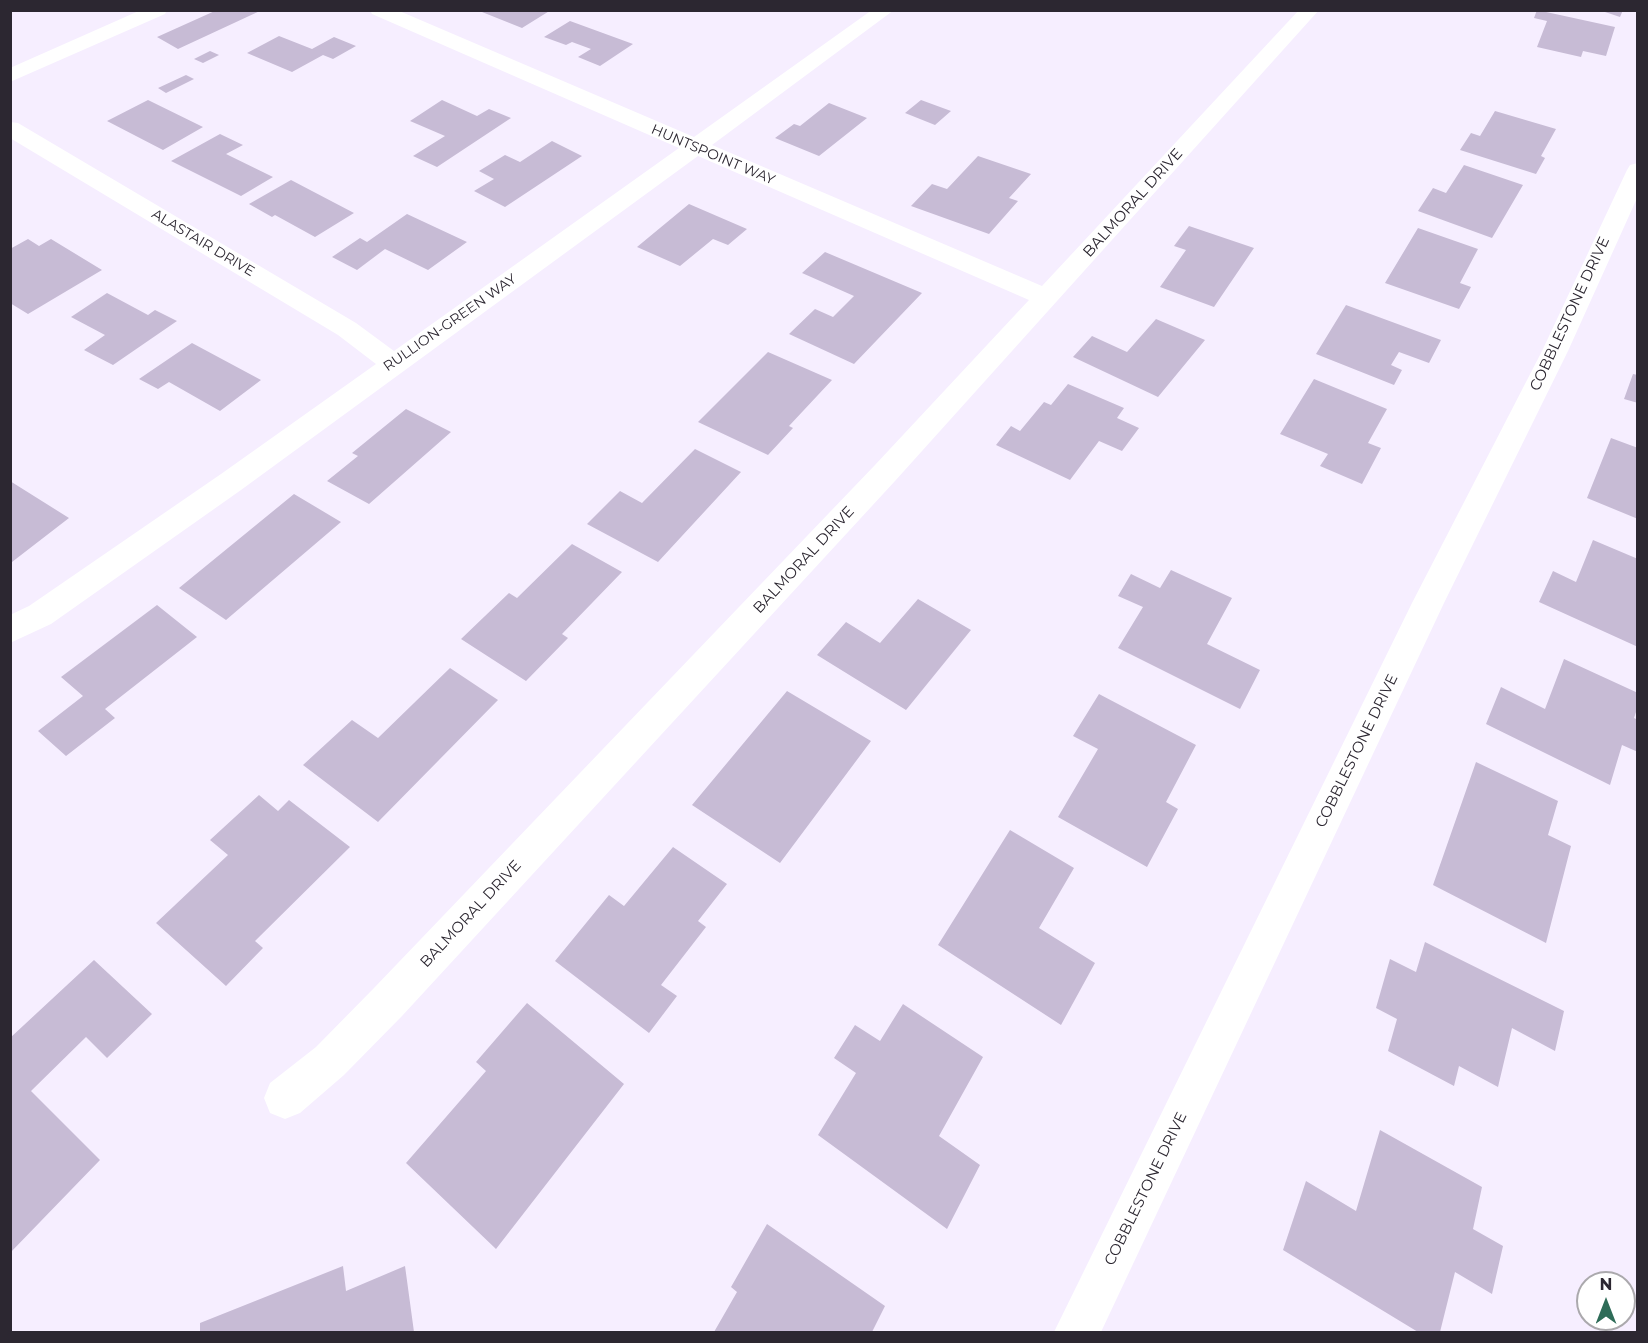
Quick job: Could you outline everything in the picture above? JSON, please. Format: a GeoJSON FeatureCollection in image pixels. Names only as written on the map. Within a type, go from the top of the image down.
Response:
{"type":"FeatureCollection","features":[{"type":"Feature","properties":{"kind":"street"},"geometry":{"type":"LineString","coordinates":[[10,76],[159,10]]}},
{"type":"Feature","properties":{"kind":"street","name":"HUNTSPOINT WAY"},"geometry":{"type":"LineString","coordinates":[[379,10],[1047,298]]}},
{"type":"Feature","properties":{"kind":"street","name":"RULLION-GREEN WAY"},"geometry":{"type":"LineString","coordinates":[[10,630],[40,615],[231,482],[885,10]]}},
{"type":"Feature","properties":{"kind":"street","name":"BALMORAL DRIVE"},"geometry":{"type":"LineString","coordinates":[[285,1098],[330,1061],[388,1002],[877,482],[1310,10]]}},
{"type":"Feature","properties":{"kind":"street","name":"ALASTAIR DRIVE"},"geometry":{"type":"LineString","coordinates":[[10,128],[348,329],[393,363]]}},
{"type":"Feature","properties":{"kind":"street","name":"COBBLESTONE DRIVE"},"geometry":{"type":"LineString","coordinates":[[1077,1332],[1423,614],[1555,351],[1638,170]]}},
{"type":"Feature","properties":{"kind":"building"},"geometry":{"type":"Polygon","coordinates":[[[217,10],[262,10],[178,49],[157,37],[217,10]]]}},
{"type":"Feature","properties":{"kind":"building"},"geometry":{"type":"Polygon","coordinates":[[[477,10],[551,10],[522,28],[477,10]]]}},
{"type":"Feature","properties":{"kind":"building"},"geometry":{"type":"Polygon","coordinates":[[[1537,10],[1615,27],[1606,56],[1583,51],[1581,57],[1537,47],[1547,21],[1534,18],[1537,10]]]}},
{"type":"Feature","properties":{"kind":"building"},"geometry":{"type":"Polygon","coordinates":[[[1599,10],[1623,10],[1620,17],[1599,10]]]}},
{"type":"Feature","properties":{"kind":"building"},"geometry":{"type":"Polygon","coordinates":[[[570,21],[633,44],[600,66],[578,57],[591,49],[572,42],[566,45],[544,37],[570,21]]]}},
{"type":"Feature","properties":{"kind":"building"},"geometry":{"type":"Polygon","coordinates":[[[279,36],[312,49],[334,37],[356,46],[333,59],[323,55],[292,72],[247,53],[279,36]]]}},
{"type":"Feature","properties":{"kind":"building"},"geometry":{"type":"Polygon","coordinates":[[[210,51],[219,55],[203,63],[194,59],[210,51]]]}},
{"type":"Feature","properties":{"kind":"building"},"geometry":{"type":"Polygon","coordinates":[[[186,75],[194,79],[166,93],[158,88],[186,75]]]}},
{"type":"Feature","properties":{"kind":"building"},"geometry":{"type":"Polygon","coordinates":[[[148,100],[203,127],[163,150],[107,121],[148,100]]]}},
{"type":"Feature","properties":{"kind":"building"},"geometry":{"type":"Polygon","coordinates":[[[442,100],[477,116],[489,109],[511,118],[437,167],[413,156],[445,136],[410,121],[442,100]]]}},
{"type":"Feature","properties":{"kind":"building"},"geometry":{"type":"Polygon","coordinates":[[[921,100],[951,111],[935,125],[905,113],[921,100]]]}},
{"type":"Feature","properties":{"kind":"building"},"geometry":{"type":"Polygon","coordinates":[[[829,103],[867,118],[819,156],[775,138],[794,124],[800,126],[829,103]]]}},
{"type":"Feature","properties":{"kind":"building"},"geometry":{"type":"Polygon","coordinates":[[[1495,111],[1556,129],[1541,156],[1545,158],[1536,174],[1460,150],[1471,133],[1480,136],[1495,111]]]}},
{"type":"Feature","properties":{"kind":"building"},"geometry":{"type":"Polygon","coordinates":[[[220,134],[243,145],[226,154],[273,177],[241,196],[171,161],[220,134]]]}},
{"type":"Feature","properties":{"kind":"building"},"geometry":{"type":"Polygon","coordinates":[[[552,141],[582,156],[505,207],[474,191],[494,179],[479,171],[505,155],[520,162],[552,141]]]}},
{"type":"Feature","properties":{"kind":"building"},"geometry":{"type":"Polygon","coordinates":[[[978,156],[1031,174],[1009,198],[1018,201],[989,234],[911,206],[932,184],[947,189],[978,156]]]}},
{"type":"Feature","properties":{"kind":"building"},"geometry":{"type":"Polygon","coordinates":[[[1464,165],[1523,185],[1492,238],[1418,211],[1433,188],[1446,193],[1464,165]]]}},
{"type":"Feature","properties":{"kind":"building"},"geometry":{"type":"Polygon","coordinates":[[[291,180],[354,213],[315,237],[249,204],[291,180]]]}},
{"type":"Feature","properties":{"kind":"building"},"geometry":{"type":"Polygon","coordinates":[[[689,204],[747,229],[728,245],[713,239],[680,266],[637,247],[689,204]]]}},
{"type":"Feature","properties":{"kind":"building"},"geometry":{"type":"Polygon","coordinates":[[[407,214],[467,242],[428,270],[385,249],[357,270],[332,257],[360,238],[367,242],[407,214]]]}},
{"type":"Feature","properties":{"kind":"building"},"geometry":{"type":"Polygon","coordinates":[[[1189,226],[1254,248],[1214,307],[1160,287],[1186,250],[1174,246],[1189,226]]]}},
{"type":"Feature","properties":{"kind":"building"},"geometry":{"type":"Polygon","coordinates":[[[1418,228],[1478,249],[1460,283],[1471,287],[1459,309],[1385,283],[1418,228]]]}},
{"type":"Feature","properties":{"kind":"building"},"geometry":{"type":"Polygon","coordinates":[[[28,239],[39,246],[51,239],[102,270],[28,314],[10,303],[10,249],[28,239]]]}},
{"type":"Feature","properties":{"kind":"building"},"geometry":{"type":"Polygon","coordinates":[[[825,252],[922,293],[854,364],[789,334],[815,309],[833,317],[854,296],[802,273],[825,252]]]}},
{"type":"Feature","properties":{"kind":"building"},"geometry":{"type":"Polygon","coordinates":[[[107,293],[148,315],[155,310],[177,321],[113,365],[84,350],[105,335],[71,317],[107,293]]]}},
{"type":"Feature","properties":{"kind":"building"},"geometry":{"type":"Polygon","coordinates":[[[1346,305],[1441,340],[1429,363],[1399,352],[1391,365],[1402,370],[1394,385],[1316,354],[1346,305]]]}},
{"type":"Feature","properties":{"kind":"building"},"geometry":{"type":"Polygon","coordinates":[[[1156,319],[1205,340],[1158,397],[1073,357],[1092,336],[1127,352],[1156,319]]]}},
{"type":"Feature","properties":{"kind":"building"},"geometry":{"type":"Polygon","coordinates":[[[192,343],[261,380],[220,411],[169,382],[158,389],[139,379],[192,343]]]}},
{"type":"Feature","properties":{"kind":"building"},"geometry":{"type":"Polygon","coordinates":[[[768,352],[832,380],[789,426],[793,428],[768,455],[698,422],[768,352]]]}},
{"type":"Feature","properties":{"kind":"building"},"geometry":{"type":"Polygon","coordinates":[[[1633,374],[1638,375],[1638,403],[1624,399],[1633,374]]]}},
{"type":"Feature","properties":{"kind":"building"},"geometry":{"type":"Polygon","coordinates":[[[1314,379],[1387,409],[1368,443],[1381,448],[1362,484],[1320,466],[1328,454],[1280,434],[1314,379]]]}},
{"type":"Feature","properties":{"kind":"building"},"geometry":{"type":"Polygon","coordinates":[[[1068,384],[1124,408],[1117,418],[1139,428],[1122,451],[1099,441],[1070,480],[996,445],[1011,426],[1020,431],[1044,402],[1051,405],[1068,384]]]}},
{"type":"Feature","properties":{"kind":"building"},"geometry":{"type":"Polygon","coordinates":[[[406,409],[451,432],[369,504],[327,481],[358,456],[352,453],[406,409]]]}},
{"type":"Feature","properties":{"kind":"building"},"geometry":{"type":"Polygon","coordinates":[[[1611,438],[1638,448],[1638,519],[1587,498],[1611,438]]]}},
{"type":"Feature","properties":{"kind":"building"},"geometry":{"type":"Polygon","coordinates":[[[695,449],[741,472],[658,562],[587,524],[620,491],[642,503],[695,449]]]}},
{"type":"Feature","properties":{"kind":"building"},"geometry":{"type":"Polygon","coordinates":[[[10,481],[69,518],[12,562],[10,561],[10,481]]]}},
{"type":"Feature","properties":{"kind":"building"},"geometry":{"type":"Polygon","coordinates":[[[294,494],[341,522],[226,620],[179,588],[294,494]]]}},
{"type":"Feature","properties":{"kind":"building"},"geometry":{"type":"Polygon","coordinates":[[[1593,540],[1638,559],[1638,647],[1539,602],[1553,571],[1576,582],[1593,540]]]}},
{"type":"Feature","properties":{"kind":"building"},"geometry":{"type":"Polygon","coordinates":[[[572,544],[622,572],[562,634],[568,638],[526,681],[461,639],[509,593],[517,598],[572,544]]]}},
{"type":"Feature","properties":{"kind":"building"},"geometry":{"type":"Polygon","coordinates":[[[1171,570],[1232,598],[1207,644],[1260,670],[1240,709],[1118,648],[1143,607],[1118,596],[1131,574],[1160,588],[1171,570]]]}},
{"type":"Feature","properties":{"kind":"building"},"geometry":{"type":"Polygon","coordinates":[[[918,599],[971,630],[906,710],[817,655],[846,622],[880,643],[918,599]]]}},
{"type":"Feature","properties":{"kind":"building"},"geometry":{"type":"Polygon","coordinates":[[[157,605],[197,637],[105,709],[115,718],[66,756],[38,731],[83,696],[61,677],[157,605]]]}},
{"type":"Feature","properties":{"kind":"building"},"geometry":{"type":"Polygon","coordinates":[[[1564,659],[1638,693],[1638,706],[1634,718],[1638,720],[1638,752],[1622,745],[1610,785],[1486,724],[1501,687],[1545,709],[1564,659]]]}},
{"type":"Feature","properties":{"kind":"building"},"geometry":{"type":"Polygon","coordinates":[[[450,668],[498,700],[378,822],[303,765],[352,720],[378,738],[450,668]]]}},
{"type":"Feature","properties":{"kind":"building"},"geometry":{"type":"Polygon","coordinates":[[[787,691],[871,741],[780,863],[692,805],[787,691]]]}},
{"type":"Feature","properties":{"kind":"building"},"geometry":{"type":"Polygon","coordinates":[[[1099,694],[1196,745],[1166,802],[1178,809],[1147,867],[1058,817],[1098,749],[1073,736],[1099,694]]]}},
{"type":"Feature","properties":{"kind":"building"},"geometry":{"type":"Polygon","coordinates":[[[1476,762],[1558,801],[1548,835],[1571,846],[1546,943],[1433,885],[1476,762]]]}},
{"type":"Feature","properties":{"kind":"building"},"geometry":{"type":"Polygon","coordinates":[[[259,795],[278,811],[289,800],[350,847],[255,941],[263,948],[226,986],[156,923],[228,855],[210,840],[259,795]]]}},
{"type":"Feature","properties":{"kind":"building"},"geometry":{"type":"Polygon","coordinates":[[[1010,830],[1074,868],[1039,928],[1095,963],[1061,1025],[938,945],[1010,830]]]}},
{"type":"Feature","properties":{"kind":"building"},"geometry":{"type":"Polygon","coordinates":[[[673,847],[727,884],[698,921],[706,927],[661,985],[677,996],[649,1033],[555,961],[609,895],[624,906],[673,847]]]}},
{"type":"Feature","properties":{"kind":"building"},"geometry":{"type":"Polygon","coordinates":[[[1425,942],[1564,1011],[1555,1051],[1512,1028],[1498,1087],[1459,1066],[1454,1086],[1388,1051],[1397,1019],[1376,1008],[1390,959],[1416,972],[1425,942]]]}},
{"type":"Feature","properties":{"kind":"building"},"geometry":{"type":"Polygon","coordinates":[[[94,960],[152,1014],[107,1058],[86,1037],[31,1091],[100,1160],[10,1253],[10,1038],[94,960]]]}},
{"type":"Feature","properties":{"kind":"building"},"geometry":{"type":"Polygon","coordinates":[[[527,1003],[624,1084],[496,1249],[406,1163],[486,1071],[476,1062],[527,1003]]]}},
{"type":"Feature","properties":{"kind":"building"},"geometry":{"type":"Polygon","coordinates":[[[903,1004],[983,1057],[939,1136],[980,1165],[947,1229],[818,1135],[856,1073],[834,1058],[855,1025],[880,1041],[903,1004]]]}},
{"type":"Feature","properties":{"kind":"building"},"geometry":{"type":"Polygon","coordinates":[[[1380,1130],[1482,1187],[1473,1229],[1503,1246],[1492,1294],[1455,1272],[1440,1332],[1418,1332],[1283,1250],[1306,1181],[1356,1211],[1380,1130]]]}},
{"type":"Feature","properties":{"kind":"building"},"geometry":{"type":"Polygon","coordinates":[[[767,1224],[885,1306],[872,1332],[714,1332],[737,1292],[731,1287],[767,1224]]]}},
{"type":"Feature","properties":{"kind":"building"},"geometry":{"type":"Polygon","coordinates":[[[343,1266],[346,1291],[405,1266],[414,1332],[200,1332],[200,1323],[343,1266]]]}}]}
